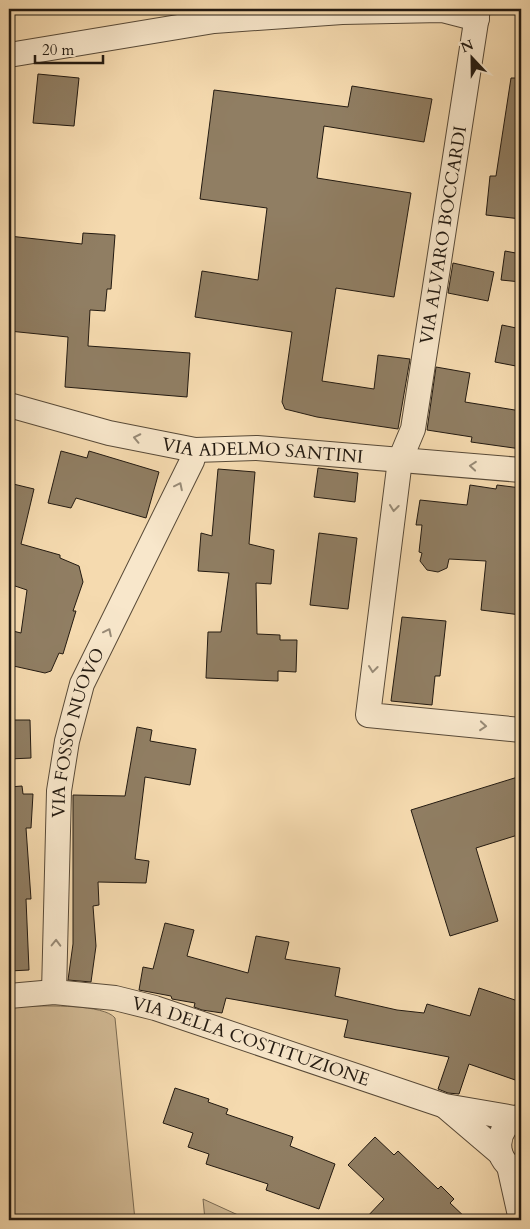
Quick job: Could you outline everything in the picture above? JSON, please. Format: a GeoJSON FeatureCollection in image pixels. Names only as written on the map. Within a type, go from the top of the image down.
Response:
{"type":"FeatureCollection","features":[{"type":"Feature","properties":{"kind":"street"},"geometry":{"type":"LineString","coordinates":[[9,55],[214,21],[342,12],[442,10],[477,14]]}},
{"type":"Feature","properties":{"kind":"street","name":"VIA ALVARO BOCCARDI"},"geometry":{"type":"LineString","coordinates":[[477,14],[413,429],[400,460],[368,715],[521,730]]}},
{"type":"Feature","properties":{"kind":"street","name":"VIA ADELMO SANTINI"},"geometry":{"type":"LineString","coordinates":[[9,405],[109,433],[195,450],[258,448],[521,470]]}},
{"type":"Feature","properties":{"kind":"street","name":"VIA FOSSO NUOVO"},"geometry":{"type":"LineString","coordinates":[[54,992],[59,791],[67,741],[82,684],[192,461],[195,450]]}},
{"type":"Feature","properties":{"kind":"street"},"geometry":{"type":"LineString","coordinates":[[9,996],[54,992]]}},
{"type":"Feature","properties":{"kind":"street","name":"VIA DELLA COSTITUZIONE"},"geometry":{"type":"LineString","coordinates":[[54,992],[115,998],[155,1008],[445,1106],[518,1117]]}},
{"type":"Feature","properties":{"kind":"street","name":"VIA DELLA COSTITUZIONE"},"geometry":{"type":"LineString","coordinates":[[445,1106],[510,1164]]}},
{"type":"Feature","properties":{"kind":"street"},"geometry":{"type":"LineString","coordinates":[[518,1117],[504,1127],[500,1136],[510,1164],[520,1220]]}},
{"type":"Feature","properties":{"kind":"shaded area"},"geometry":{"type":"Polygon","coordinates":[[[9,1007],[87,1008],[109,1013],[115,1018],[135,1220],[9,1220],[9,1164],[14,1198],[9,1123],[9,1007]]]}},
{"type":"Feature","properties":{"kind":"shaded area"},"geometry":{"type":"Polygon","coordinates":[[[203,1199],[249,1220],[205,1220],[203,1199]]]}},
{"type":"Feature","properties":{"kind":"building"},"geometry":{"type":"Polygon","coordinates":[[[38,74],[79,78],[74,126],[33,123],[38,74]]]}},
{"type":"Feature","properties":{"kind":"building"},"geometry":{"type":"Polygon","coordinates":[[[511,78],[521,78],[521,219],[486,215],[490,176],[496,176],[511,78]]]}},
{"type":"Feature","properties":{"kind":"building"},"geometry":{"type":"Polygon","coordinates":[[[352,86],[432,99],[424,142],[324,126],[317,178],[411,193],[394,297],[336,288],[322,381],[374,389],[378,355],[410,359],[398,429],[317,417],[285,409],[282,402],[292,332],[195,317],[202,271],[258,280],[267,208],[200,199],[214,90],[348,107],[352,86]]]}},
{"type":"Feature","properties":{"kind":"building"},"geometry":{"type":"Polygon","coordinates":[[[83,233],[115,235],[111,289],[107,289],[105,311],[90,310],[88,346],[190,353],[187,397],[65,387],[68,337],[9,331],[9,236],[82,244],[83,233]]]}},
{"type":"Feature","properties":{"kind":"building"},"geometry":{"type":"Polygon","coordinates":[[[505,251],[521,254],[521,282],[501,280],[505,251]]]}},
{"type":"Feature","properties":{"kind":"building"},"geometry":{"type":"Polygon","coordinates":[[[453,263],[494,272],[488,301],[448,293],[453,263]]]}},
{"type":"Feature","properties":{"kind":"building"},"geometry":{"type":"Polygon","coordinates":[[[502,325],[521,329],[521,367],[495,362],[502,325]]]}},
{"type":"Feature","properties":{"kind":"building"},"geometry":{"type":"Polygon","coordinates":[[[436,367],[470,373],[465,402],[521,411],[521,449],[471,442],[472,437],[427,430],[436,367]]]}},
{"type":"Feature","properties":{"kind":"building"},"geometry":{"type":"Polygon","coordinates":[[[61,451],[87,458],[89,451],[159,472],[146,518],[76,498],[71,508],[48,503],[61,451]]]}},
{"type":"Feature","properties":{"kind":"building"},"geometry":{"type":"Polygon","coordinates":[[[318,468],[358,473],[355,502],[314,497],[318,468]]]}},
{"type":"Feature","properties":{"kind":"building"},"geometry":{"type":"Polygon","coordinates":[[[218,469],[255,472],[249,544],[274,550],[271,584],[256,583],[257,634],[280,635],[280,640],[297,640],[296,672],[278,671],[278,681],[206,678],[208,632],[221,632],[229,573],[198,571],[201,533],[212,536],[218,469]]]}},
{"type":"Feature","properties":{"kind":"building"},"geometry":{"type":"Polygon","coordinates":[[[9,483],[34,489],[21,544],[60,555],[60,558],[79,566],[83,582],[73,611],[76,611],[63,654],[59,653],[51,671],[45,673],[9,665],[9,630],[21,633],[27,590],[9,584],[9,483]]]}},
{"type":"Feature","properties":{"kind":"building"},"geometry":{"type":"Polygon","coordinates":[[[470,485],[496,489],[497,485],[521,488],[521,615],[481,610],[486,561],[449,559],[447,568],[438,572],[427,570],[420,561],[422,553],[419,552],[422,525],[416,525],[420,500],[467,505],[470,485]]]}},
{"type":"Feature","properties":{"kind":"building"},"geometry":{"type":"Polygon","coordinates":[[[319,533],[357,538],[348,609],[310,605],[319,533]]]}},
{"type":"Feature","properties":{"kind":"building"},"geometry":{"type":"Polygon","coordinates":[[[402,617],[446,621],[440,676],[435,676],[432,705],[391,701],[402,617]]]}},
{"type":"Feature","properties":{"kind":"building"},"geometry":{"type":"Polygon","coordinates":[[[9,720],[30,720],[31,758],[9,759],[9,720]]]}},
{"type":"Feature","properties":{"kind":"building"},"geometry":{"type":"Polygon","coordinates":[[[137,727],[152,730],[150,741],[196,749],[190,785],[145,777],[135,859],[149,861],[146,883],[98,882],[99,905],[93,906],[96,946],[91,982],[68,980],[73,944],[73,795],[125,796],[137,727]]]}},
{"type":"Feature","properties":{"kind":"building"},"geometry":{"type":"Polygon","coordinates":[[[521,776],[521,834],[476,848],[498,921],[450,936],[411,810],[521,776]]]}},
{"type":"Feature","properties":{"kind":"building"},"geometry":{"type":"Polygon","coordinates":[[[22,786],[23,794],[33,794],[31,828],[26,828],[31,899],[26,899],[29,970],[9,971],[9,787],[22,786]]]}},
{"type":"Feature","properties":{"kind":"building"},"geometry":{"type":"Polygon","coordinates":[[[165,923],[194,930],[187,956],[248,973],[256,936],[289,942],[285,959],[340,968],[335,996],[397,1010],[424,1013],[427,1004],[470,1016],[479,988],[521,1002],[521,1082],[469,1064],[459,1094],[448,1093],[438,1089],[449,1057],[344,1037],[348,1020],[226,998],[222,1013],[202,1010],[194,1007],[195,1003],[172,999],[171,996],[139,990],[143,967],[153,969],[165,923]]]}},
{"type":"Feature","properties":{"kind":"building"},"geometry":{"type":"Polygon","coordinates":[[[175,1088],[209,1099],[208,1102],[228,1109],[226,1114],[293,1137],[290,1146],[335,1164],[319,1209],[266,1190],[268,1184],[206,1164],[209,1154],[188,1147],[193,1133],[163,1123],[175,1088]]]}},
{"type":"Feature","properties":{"kind":"building"},"geometry":{"type":"Polygon","coordinates":[[[375,1137],[394,1155],[398,1151],[438,1189],[441,1186],[454,1199],[450,1203],[468,1220],[364,1220],[384,1199],[348,1165],[375,1137]]]}}]}
